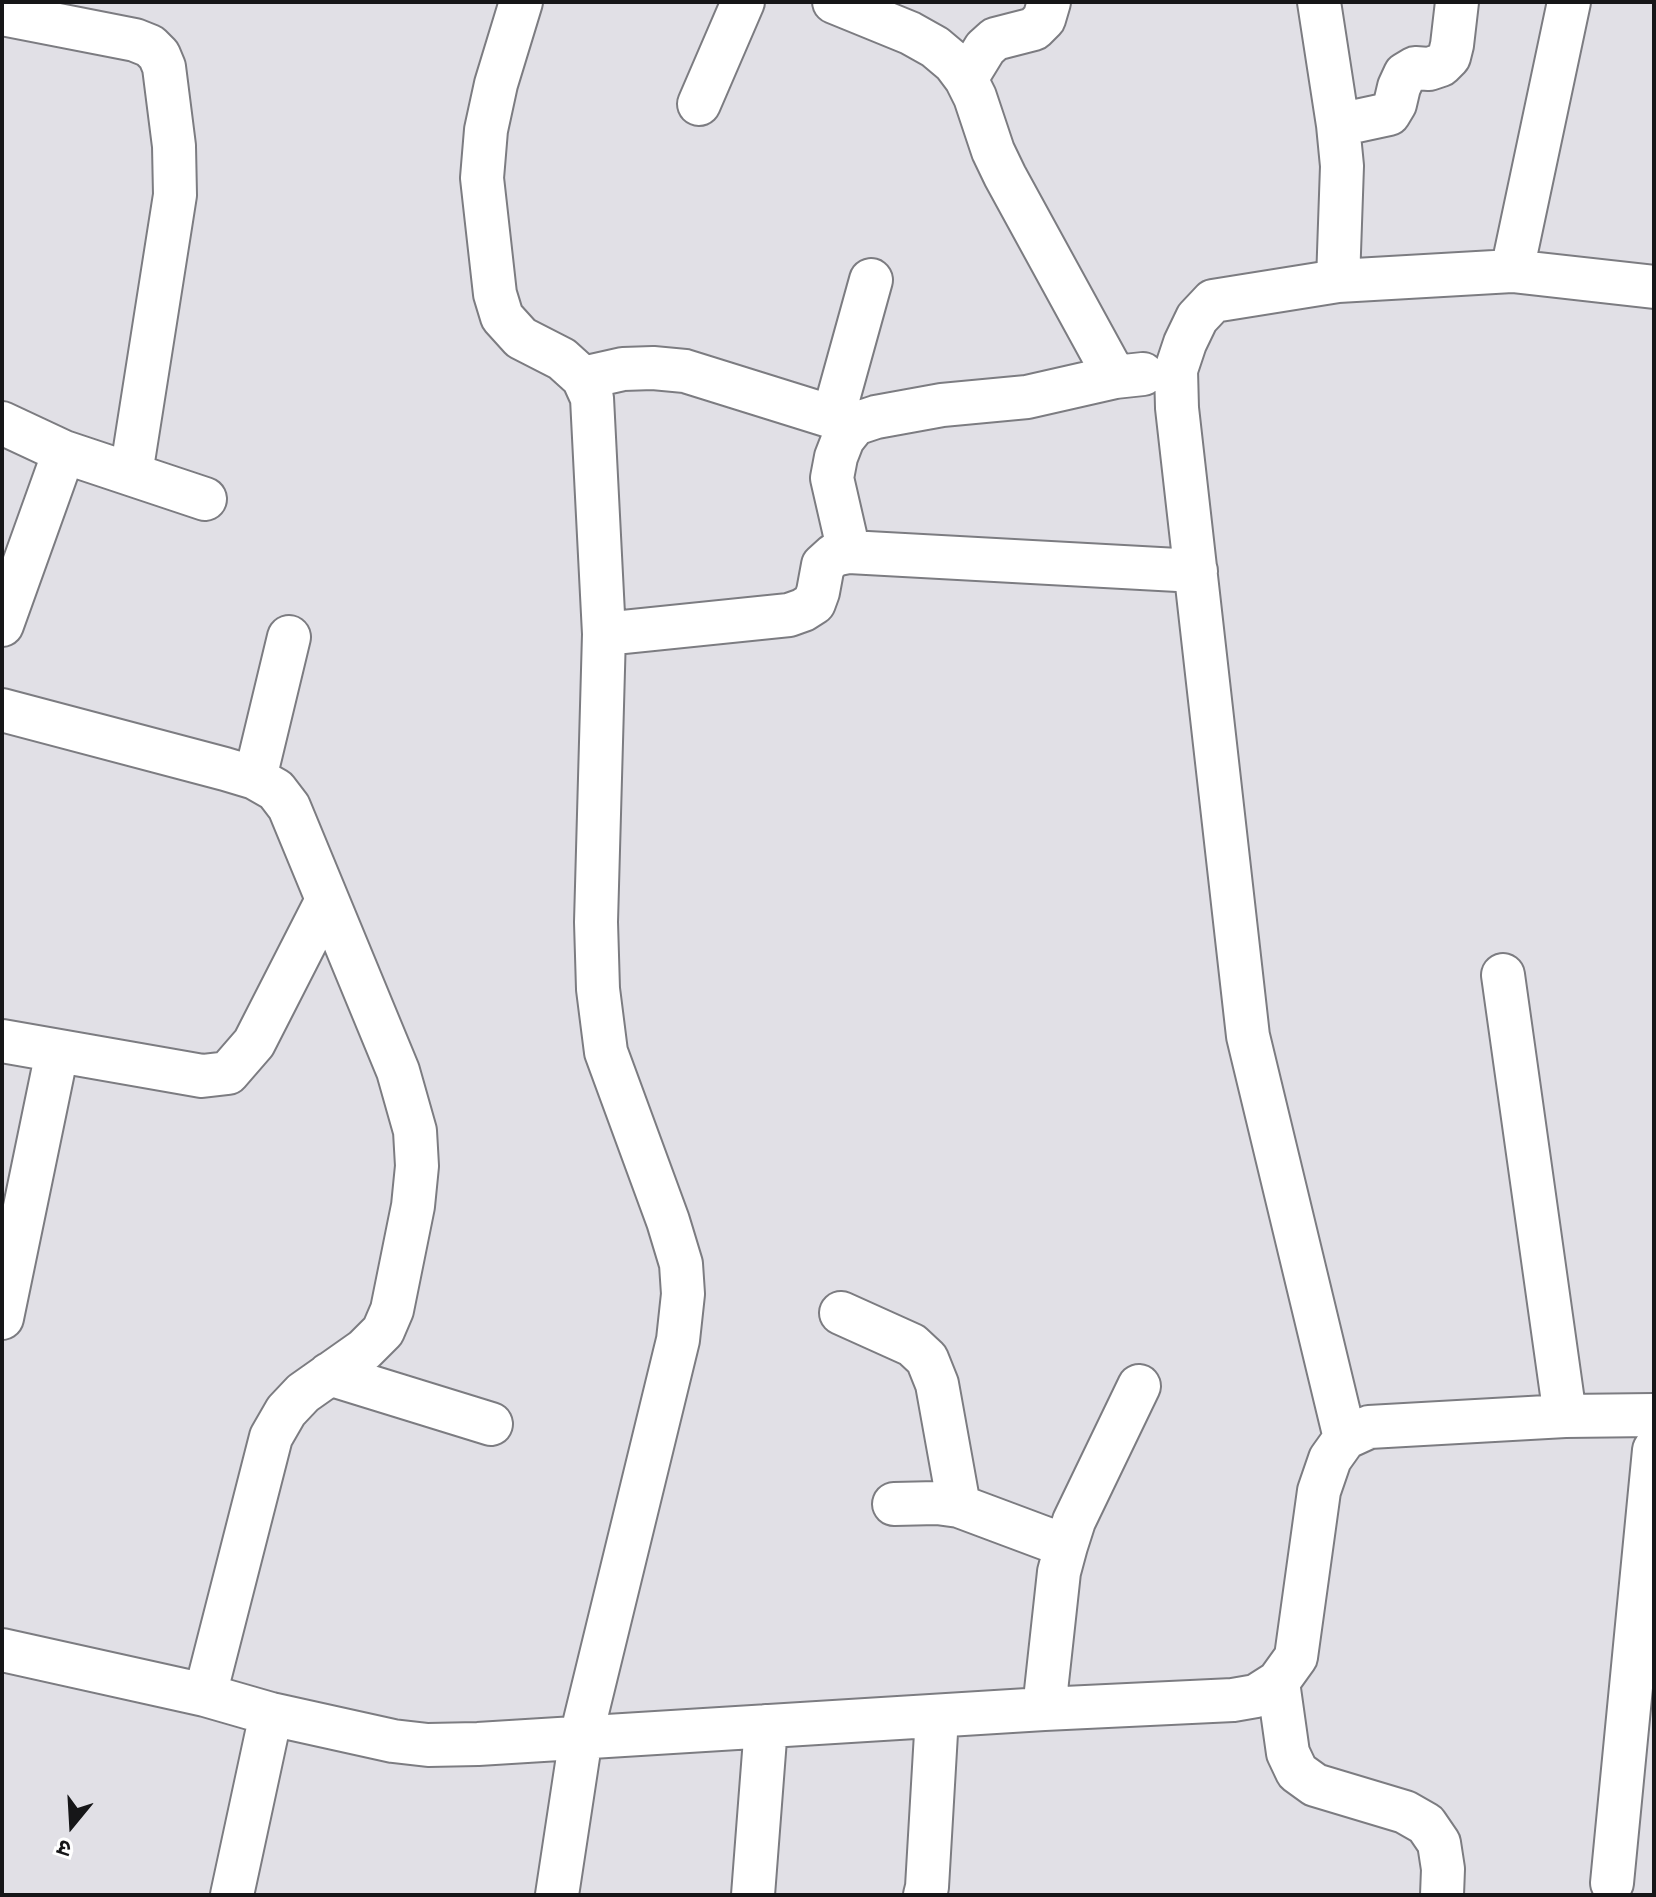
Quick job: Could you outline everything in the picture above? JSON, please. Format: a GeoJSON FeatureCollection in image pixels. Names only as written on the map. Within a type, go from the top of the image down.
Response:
{"type":"FeatureCollection","features":[{"type":"Feature","properties":{"kind":"street"},"geometry":{"type":"LineString","coordinates":[[521,2],[496,84],[486,130],[482,178],[495,294],[502,317],[521,338],[562,359],[583,378],[592,398],[604,634],[596,922],[598,989],[606,1052],[668,1221],[681,1264],[683,1294],[678,1340],[581,1737],[557,1895]]}},
{"type":"Feature","properties":{"kind":"street"},"geometry":{"type":"LineString","coordinates":[[699,104],[743,2]]}},
{"type":"Feature","properties":{"kind":"street"},"geometry":{"type":"LineString","coordinates":[[834,2],[910,33],[935,47],[954,63],[966,79],[1005,176],[1115,377]]}},
{"type":"Feature","properties":{"kind":"street"},"geometry":{"type":"LineString","coordinates":[[966,79],[985,48],[995,39],[1034,29],[1044,19],[1049,2]]}},
{"type":"Feature","properties":{"kind":"street"},"geometry":{"type":"LineString","coordinates":[[1319,2],[1342,166],[1338,281]]}},
{"type":"Feature","properties":{"kind":"street"},"geometry":{"type":"LineString","coordinates":[[1338,125],[1389,114],[1405,74],[1415,68],[1429,69],[1441,65],[1449,57],[1457,2]]}},
{"type":"Feature","properties":{"kind":"street"},"geometry":{"type":"LineString","coordinates":[[1512,271],[1569,2]]}},
{"type":"Feature","properties":{"kind":"street"},"geometry":{"type":"LineString","coordinates":[[2,14],[135,40],[150,46],[159,55],[164,67],[174,146],[175,195],[131,474]]}},
{"type":"Feature","properties":{"kind":"street"},"geometry":{"type":"LineString","coordinates":[[1345,1438],[1248,1036],[1177,408],[1176,370],[1197,318],[1213,301],[1338,281],[1512,271],[1654,287]]}},
{"type":"Feature","properties":{"kind":"street"},"geometry":{"type":"LineString","coordinates":[[849,552],[832,478],[843,439],[871,280]]}},
{"type":"Feature","properties":{"kind":"street"},"geometry":{"type":"LineString","coordinates":[[583,378],[623,369],[685,371],[844,420],[942,405],[1027,397],[1115,377],[1176,370]]}},
{"type":"Feature","properties":{"kind":"street"},"geometry":{"type":"LineString","coordinates":[[2,423],[64,452],[205,499]]}},
{"type":"Feature","properties":{"kind":"street"},"geometry":{"type":"LineString","coordinates":[[2,625],[64,452]]}},
{"type":"Feature","properties":{"kind":"street"},"geometry":{"type":"LineString","coordinates":[[604,634],[789,615],[814,603],[823,565],[834,555],[849,552],[1196,571]]}},
{"type":"Feature","properties":{"kind":"street"},"geometry":{"type":"LineString","coordinates":[[255,778],[289,637]]}},
{"type":"Feature","properties":{"kind":"street"},"geometry":{"type":"LineString","coordinates":[[2,710],[211,765],[255,778],[276,790],[289,807],[398,1071],[415,1131],[417,1166],[413,1206],[392,1310],[383,1331],[364,1350],[303,1393],[286,1411],[271,1437],[205,1695]]}},
{"type":"Feature","properties":{"kind":"street"},"geometry":{"type":"LineString","coordinates":[[2,1041],[202,1076],[228,1073],[254,1043],[327,900]]}},
{"type":"Feature","properties":{"kind":"street"},"geometry":{"type":"LineString","coordinates":[[1503,975],[1565,1416]]}},
{"type":"Feature","properties":{"kind":"street"},"geometry":{"type":"LineString","coordinates":[[2,1318],[57,1052]]}},
{"type":"Feature","properties":{"kind":"street"},"geometry":{"type":"LineString","coordinates":[[841,1313],[912,1345],[927,1359],[937,1384],[959,1506]]}},
{"type":"Feature","properties":{"kind":"street"},"geometry":{"type":"LineString","coordinates":[[329,1374],[491,1424]]}},
{"type":"Feature","properties":{"kind":"street"},"geometry":{"type":"LineString","coordinates":[[1044,1709],[1059,1572],[1066,1546],[1074,1521],[1139,1386]]}},
{"type":"Feature","properties":{"kind":"street"},"geometry":{"type":"LineString","coordinates":[[2,1650],[205,1695],[271,1714],[393,1741],[428,1745],[1233,1700],[1256,1696],[1278,1682],[1296,1657],[1319,1491],[1330,1459],[1345,1438],[1369,1427],[1565,1416],[1654,1415]]}},
{"type":"Feature","properties":{"kind":"street"},"geometry":{"type":"LineString","coordinates":[[1612,1883],[1644,1647],[1654,1450]]}},
{"type":"Feature","properties":{"kind":"street"},"geometry":{"type":"LineString","coordinates":[[894,1504],[959,1506],[1066,1546]]}},
{"type":"Feature","properties":{"kind":"street"},"geometry":{"type":"LineString","coordinates":[[1278,1682],[1288,1753],[1297,1772],[1315,1785],[1405,1812],[1426,1824],[1439,1843],[1443,1869],[1442,1895]]}},
{"type":"Feature","properties":{"kind":"street"},"geometry":{"type":"LineString","coordinates":[[232,1895],[271,1714]]}},
{"type":"Feature","properties":{"kind":"street"},"geometry":{"type":"LineString","coordinates":[[925,1895],[937,1716]]}},
{"type":"Feature","properties":{"kind":"street"},"geometry":{"type":"LineString","coordinates":[[753,1895],[766,1726]]}}]}
